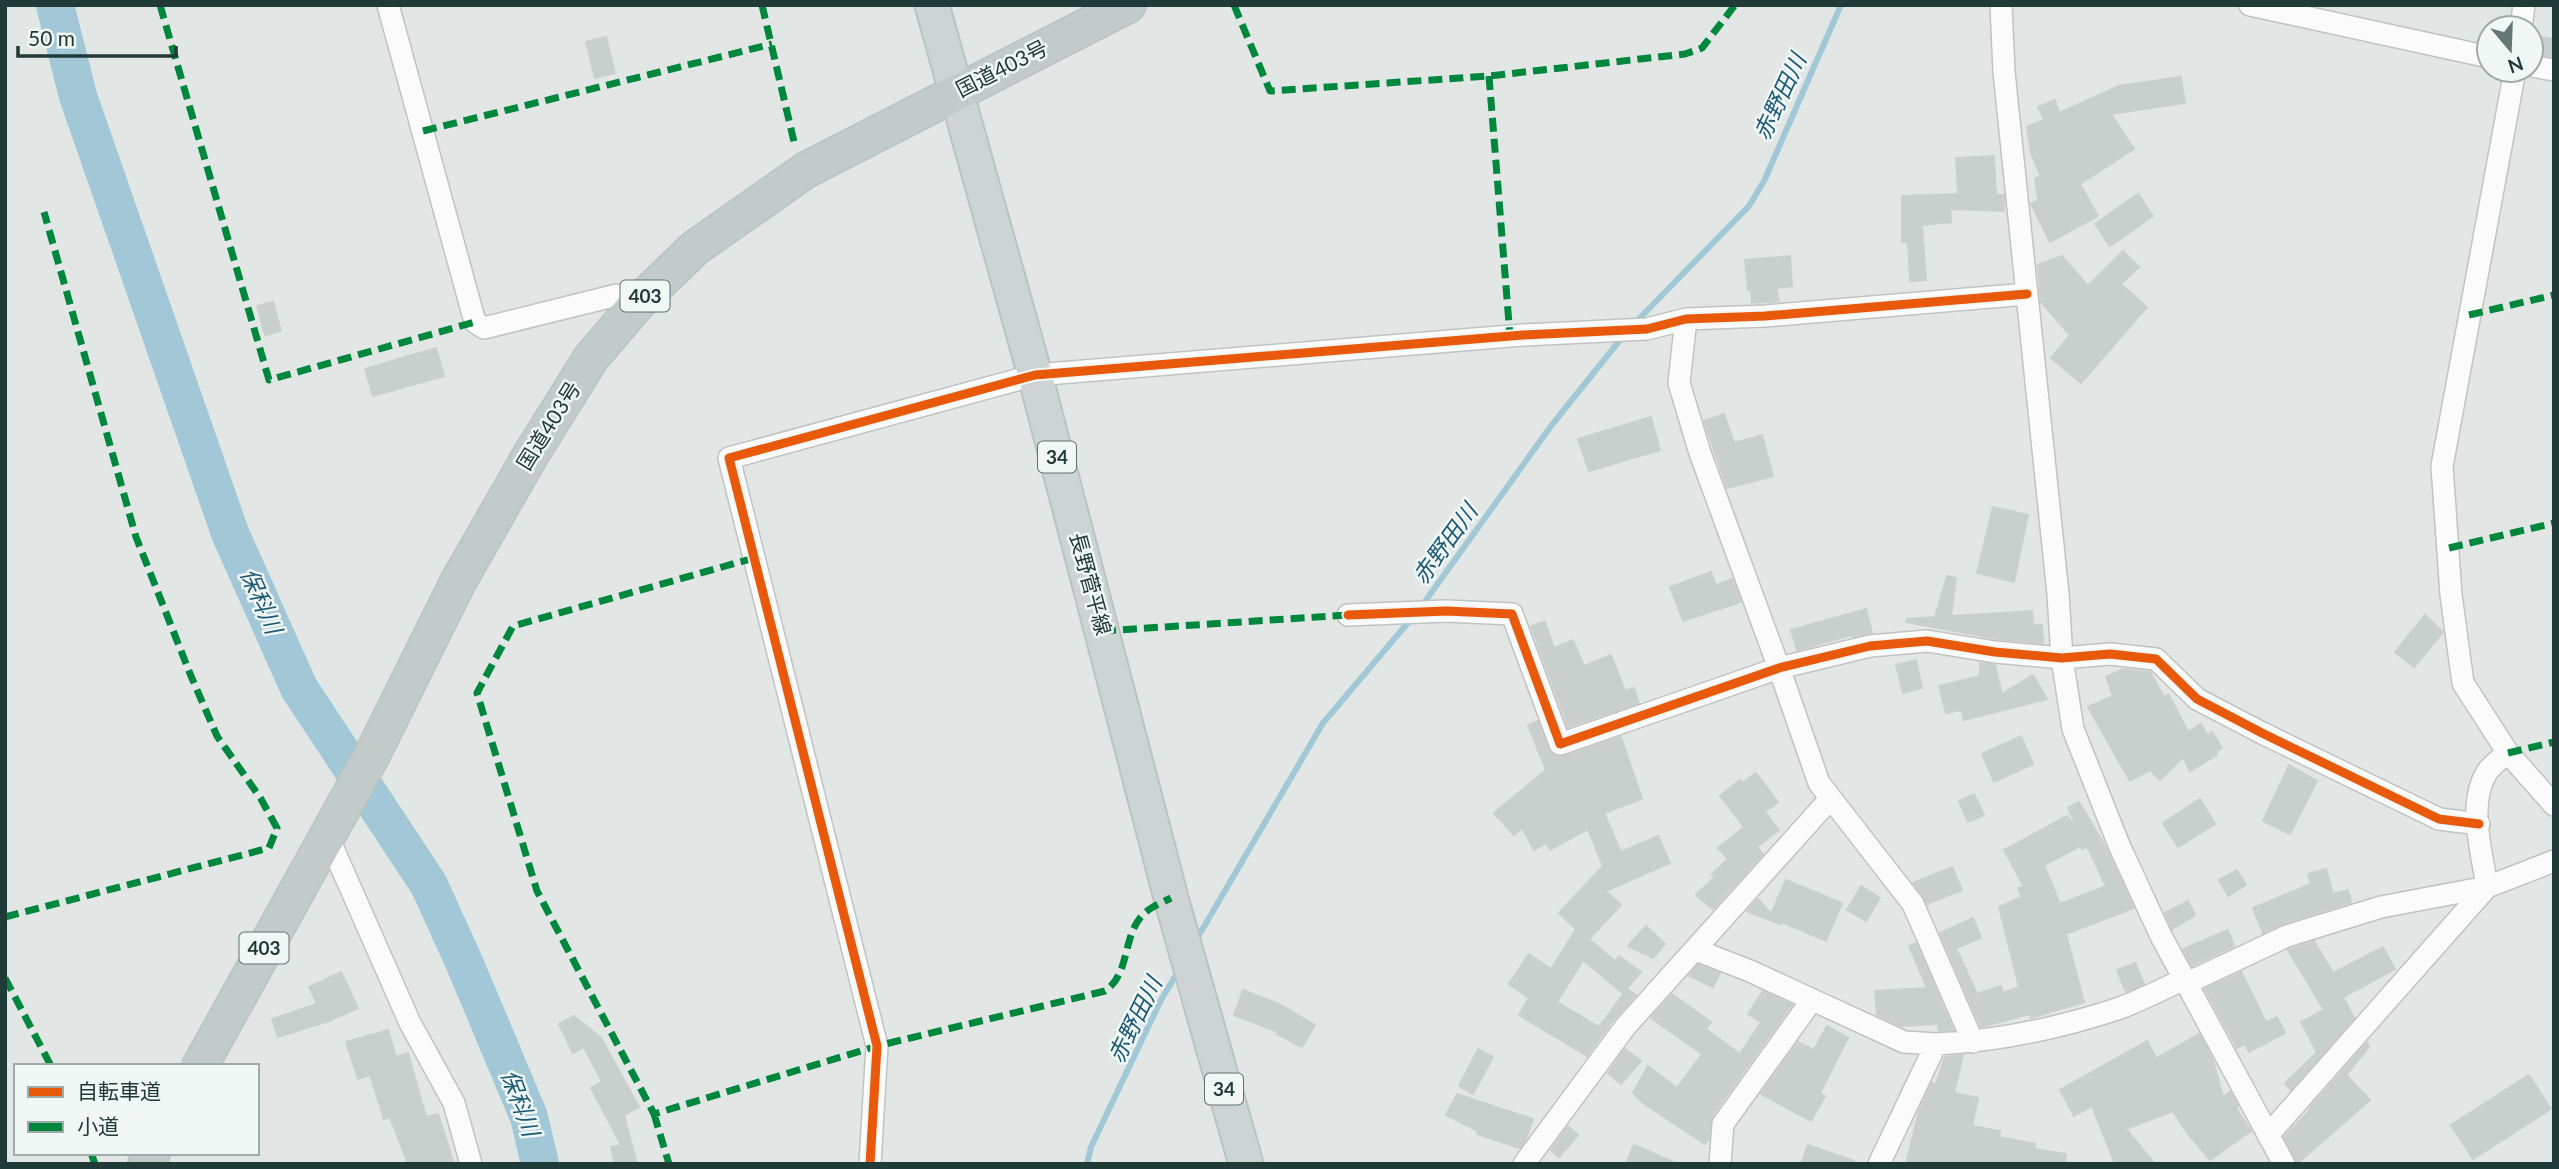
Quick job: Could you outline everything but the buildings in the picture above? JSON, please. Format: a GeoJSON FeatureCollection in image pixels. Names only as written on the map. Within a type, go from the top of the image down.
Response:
{"type":"FeatureCollection","features":[{"type":"Feature","properties":{"kind":"highway","name":"国道403号"},"geometry":{"type":"LineString","coordinates":[[201,1064],[371,757],[458,582],[530,456],[592,358],[639,302],[695,248],[806,170],[1110,9]]}},
{"type":"Feature","properties":{"kind":"main road","name":"長野菅平線"},"geometry":{"type":"LineString","coordinates":[[932,5],[1035,375],[1175,911],[1246,1164]]}},
{"type":"Feature","properties":{"kind":"street"},"geometry":{"type":"LineString","coordinates":[[388,5],[475,322],[484,328],[617,295],[639,302]]}},
{"type":"Feature","properties":{"kind":"street"},"geometry":{"type":"LineString","coordinates":[[2001,5],[2004,72],[2062,658],[2073,729],[2119,845],[2161,936],[2284,1164]]}},
{"type":"Feature","properties":{"kind":"street"},"geometry":{"type":"LineString","coordinates":[[2250,5],[2475,54]]}},
{"type":"Feature","properties":{"kind":"street"},"geometry":{"type":"LineString","coordinates":[[2512,84],[2442,466],[2451,595],[2463,683],[2508,752],[2554,805]]}},
{"type":"Feature","properties":{"kind":"street"},"geometry":{"type":"LineString","coordinates":[[870,1164],[877,1046],[729,458],[1035,375],[1523,335],[1647,329],[1686,319],[1765,316],[2027,294]]}},
{"type":"Feature","properties":{"kind":"street"},"geometry":{"type":"LineString","coordinates":[[1686,319],[1679,383],[1700,453],[1819,783],[1913,904],[1973,1042]]}},
{"type":"Feature","properties":{"kind":"street"},"geometry":{"type":"LineString","coordinates":[[1348,615],[1446,611],[1512,614],[1560,744],[1779,668],[1870,646],[1927,641],[1995,652],[2062,658],[2110,654],[2157,659],[2197,699],[2262,733],[2439,819],[2479,824]]}},
{"type":"Feature","properties":{"kind":"street"},"geometry":{"type":"LineString","coordinates":[[2268,1135],[2487,887],[2478,794],[2488,770],[2508,752]]}},
{"type":"Feature","properties":{"kind":"street"},"geometry":{"type":"LineString","coordinates":[[1524,1164],[1625,1027],[1830,799]]}},
{"type":"Feature","properties":{"kind":"street"},"geometry":{"type":"LineString","coordinates":[[329,834],[410,1023],[454,1103],[471,1164]]}},
{"type":"Feature","properties":{"kind":"street"},"geometry":{"type":"LineString","coordinates":[[1696,950],[1750,971],[1904,1042],[1973,1042],[2029,1033],[2122,1007],[2301,932],[2381,907],[2487,887],[2554,861]]}},
{"type":"Feature","properties":{"kind":"street"},"geometry":{"type":"LineString","coordinates":[[1720,1164],[1723,1124],[1812,1000]]}},
{"type":"Feature","properties":{"kind":"street"},"geometry":{"type":"LineString","coordinates":[[1879,1164],[1936,1044]]}},
{"type":"Feature","properties":{"kind":"waterway","name":"保科川"},"geometry":{"type":"LineString","coordinates":[[55,5],[78,96],[230,533],[299,688],[429,885],[529,1117],[540,1164]]}},
{"type":"Feature","properties":{"kind":"waterway","name":"赤野田川"},"geometry":{"type":"LineString","coordinates":[[1634,324],[1749,206],[1764,181],[1841,5]]}},
{"type":"Feature","properties":{"kind":"waterway","name":"赤野田川"},"geometry":{"type":"LineString","coordinates":[[1421,607],[1551,426],[1624,335]]}},
{"type":"Feature","properties":{"kind":"waterway","name":"赤野田川"},"geometry":{"type":"LineString","coordinates":[[1195,942],[1323,723],[1412,618]]}},
{"type":"Feature","properties":{"kind":"waterway","name":"赤野田川"},"geometry":{"type":"LineString","coordinates":[[1087,1164],[1091,1147],[1161,1000],[1179,970]]}},
{"type":"Feature","properties":{"kind":"marked path"},"geometry":{"type":"LineString","coordinates":[[160,5],[269,380],[475,322]]}},
{"type":"Feature","properties":{"kind":"marked path"},"geometry":{"type":"LineString","coordinates":[[762,5],[795,146]]}},
{"type":"Feature","properties":{"kind":"marked path"},"geometry":{"type":"LineString","coordinates":[[1234,5],[1270,91],[1489,76],[1685,54],[1702,48],[1735,5]]}},
{"type":"Feature","properties":{"kind":"marked path"},"geometry":{"type":"LineString","coordinates":[[423,131],[772,44]]}},
{"type":"Feature","properties":{"kind":"marked path"},"geometry":{"type":"LineString","coordinates":[[1489,76],[1510,336]]}},
{"type":"Feature","properties":{"kind":"marked path"},"geometry":{"type":"LineString","coordinates":[[5,917],[269,848],[277,828],[261,799],[217,736],[136,537],[44,212]]}},
{"type":"Feature","properties":{"kind":"marked path"},"geometry":{"type":"LineString","coordinates":[[2469,315],[2554,295]]}},
{"type":"Feature","properties":{"kind":"marked path"},"geometry":{"type":"LineString","coordinates":[[2449,548],[2554,523]]}},
{"type":"Feature","properties":{"kind":"marked path"},"geometry":{"type":"LineString","coordinates":[[754,558],[513,626],[477,693],[537,891],[654,1114],[877,1046],[1105,991],[1119,974],[1129,940],[1139,919],[1149,909],[1171,898]]}},
{"type":"Feature","properties":{"kind":"marked path"},"geometry":{"type":"LineString","coordinates":[[1102,631],[1348,615]]}},
{"type":"Feature","properties":{"kind":"marked path"},"geometry":{"type":"LineString","coordinates":[[2508,753],[2554,742]]}},
{"type":"Feature","properties":{"kind":"marked path"},"geometry":{"type":"LineString","coordinates":[[5,978],[50,1064]]}},
{"type":"Feature","properties":{"kind":"marked path"},"geometry":{"type":"LineString","coordinates":[[654,1114],[669,1164]]}},
{"type":"Feature","properties":{"kind":"marked path"},"geometry":{"type":"LineString","coordinates":[[92,1155],[95,1164]]}},
{"type":"Feature","properties":{"kind":"cycle path"},"geometry":{"type":"LineString","coordinates":[[870,1164],[877,1046],[729,458],[1035,375],[1523,335],[1647,329],[1686,319],[1765,316],[2027,294]]}},
{"type":"Feature","properties":{"kind":"cycle path"},"geometry":{"type":"LineString","coordinates":[[1348,615],[1446,611],[1512,614],[1560,744],[1779,668],[1870,646],[1927,641],[1995,652],[2062,658],[2110,654],[2156,659],[2197,699],[2262,733],[2439,819],[2479,824]]}}]}
